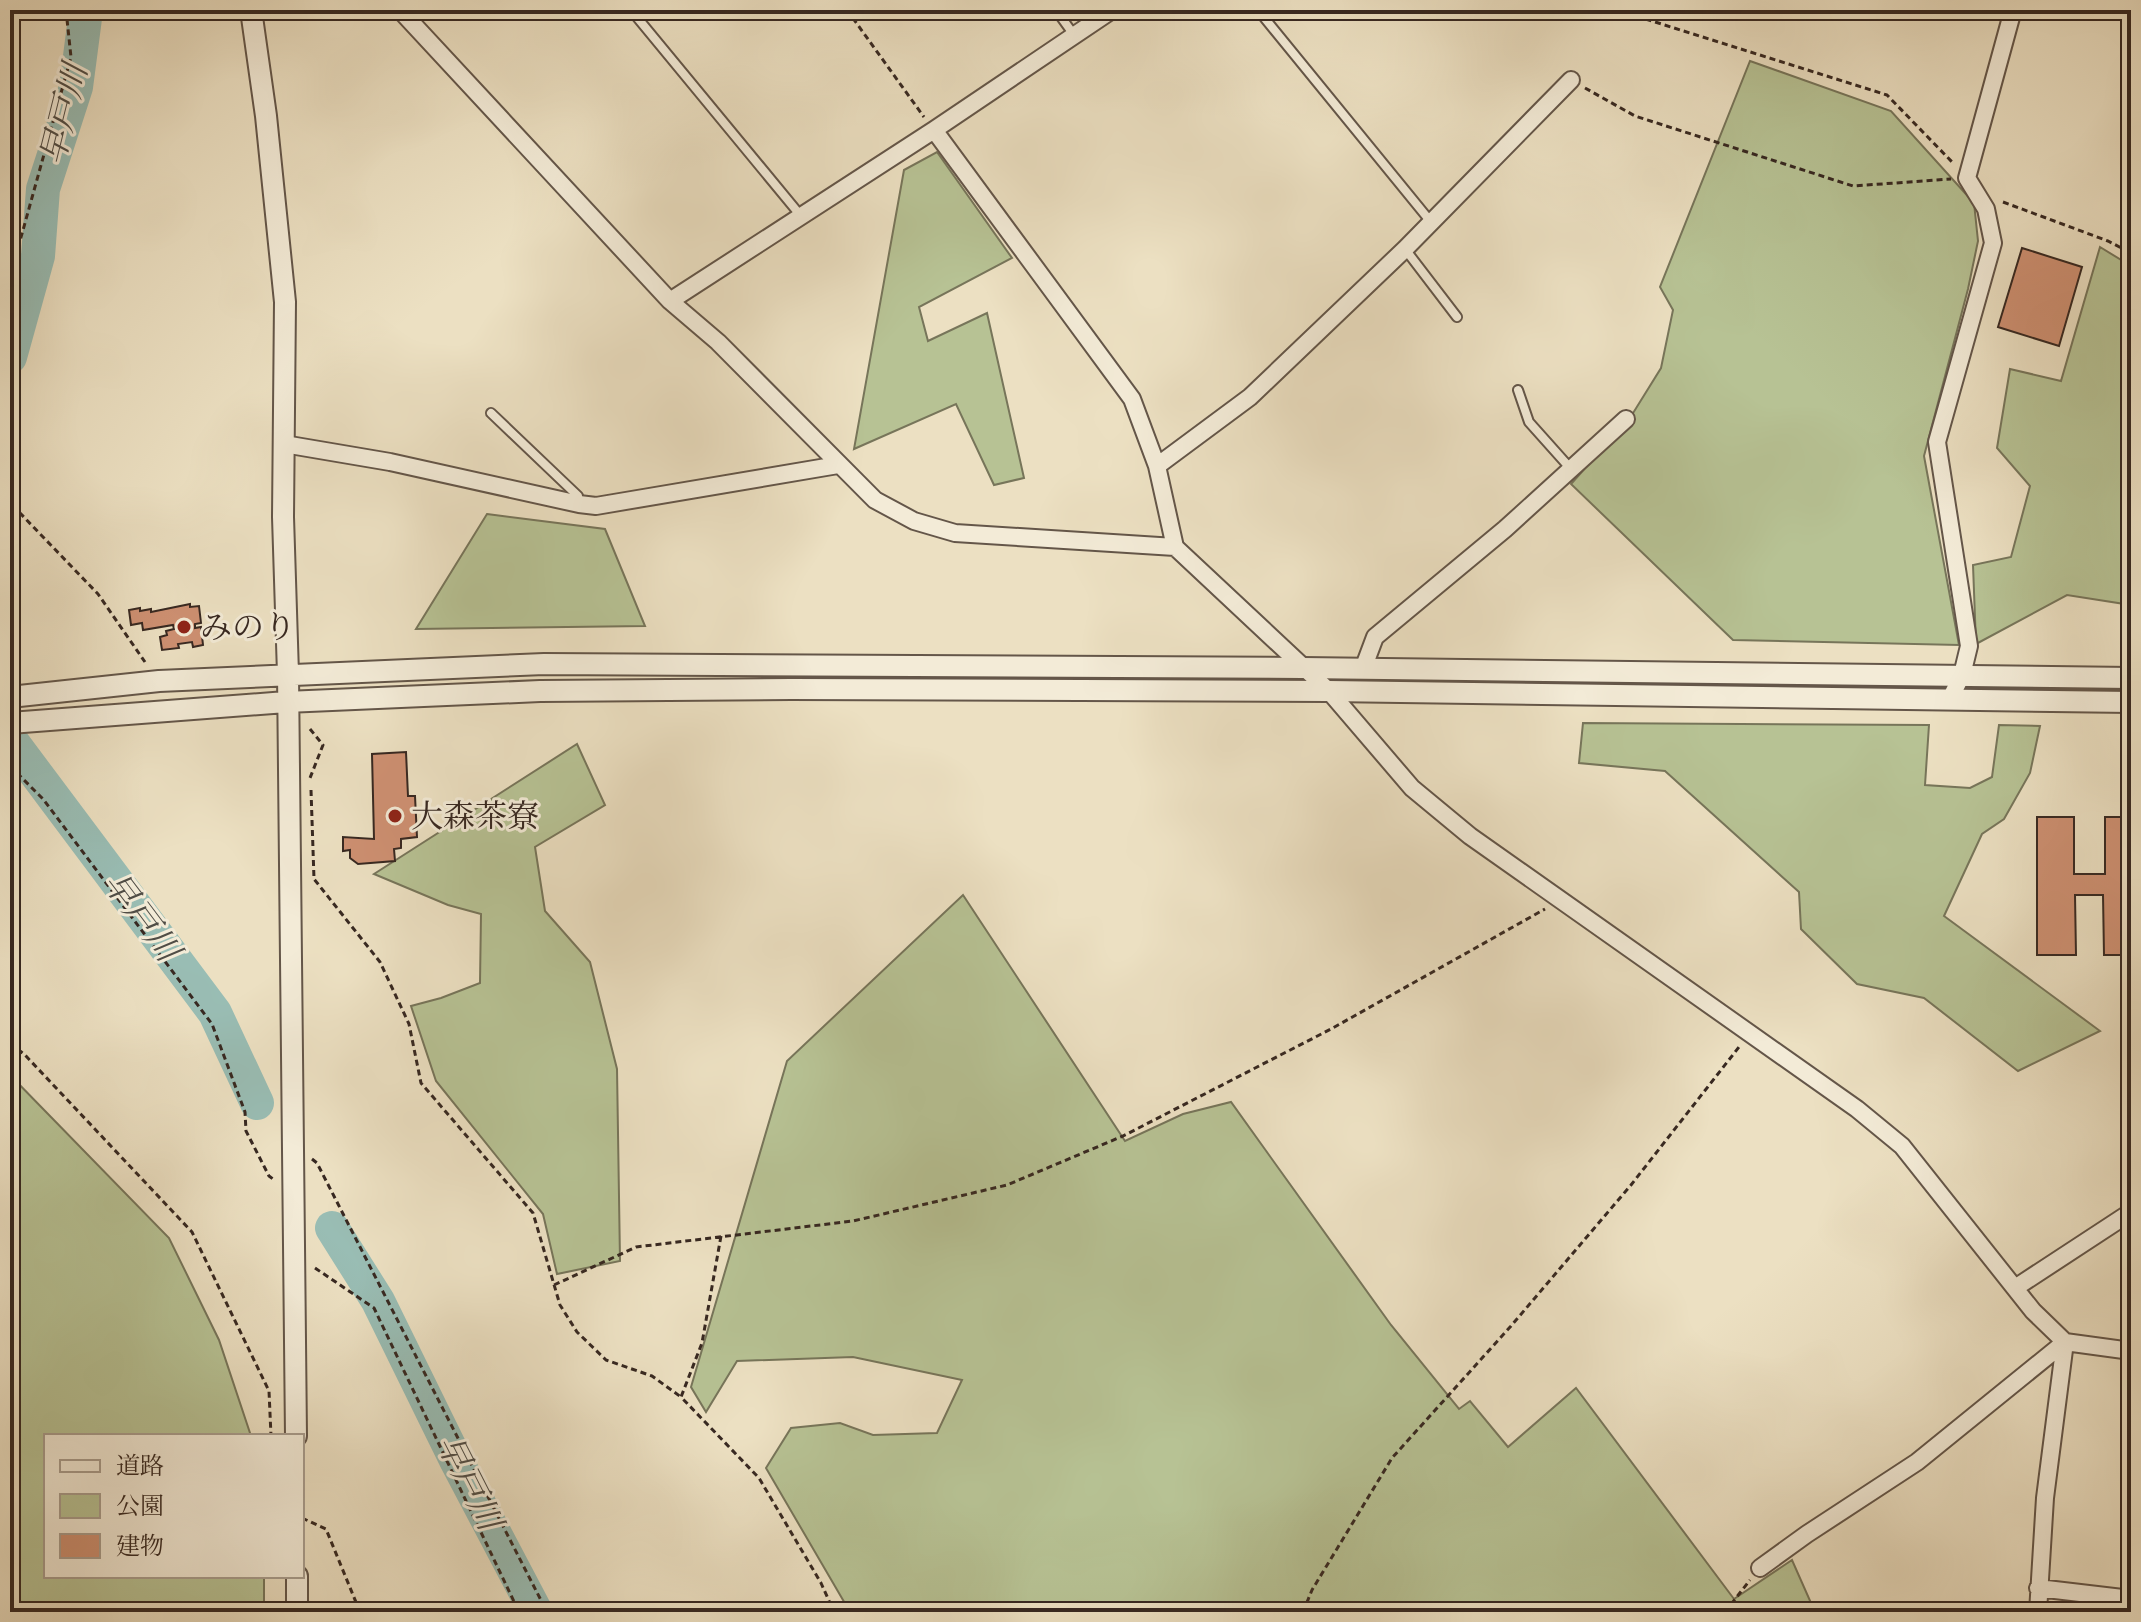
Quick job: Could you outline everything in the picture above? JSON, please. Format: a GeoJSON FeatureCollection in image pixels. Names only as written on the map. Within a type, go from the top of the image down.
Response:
{"type":"FeatureCollection","features":[{"type":"Feature","properties":{"kind":"street"},"geometry":{"type":"LineString","coordinates":[[251,10],[266,116],[285,302],[286,702],[296,1434]]}},
{"type":"Feature","properties":{"kind":"street"},"geometry":{"type":"LineString","coordinates":[[400,10],[670,301],[718,342],[875,500],[914,521],[955,533],[1175,547]]}},
{"type":"Feature","properties":{"kind":"street"},"geometry":{"type":"LineString","coordinates":[[670,301],[1112,10]]}},
{"type":"Feature","properties":{"kind":"street"},"geometry":{"type":"LineString","coordinates":[[1950,699],[1962,675],[1969,646],[1937,442],[1993,243],[1986,209],[1967,178],[2013,10]]}},
{"type":"Feature","properties":{"kind":"street"},"geometry":{"type":"LineString","coordinates":[[1157,466],[1250,397],[1405,249],[1571,80]]}},
{"type":"Feature","properties":{"kind":"street"},"geometry":{"type":"LineString","coordinates":[[934,130],[1132,399],[1157,466],[1175,547],[1329,691],[1412,788],[1470,836],[1857,1109],[1902,1146],[2033,1311],[2065,1342],[2131,1351]]}},
{"type":"Feature","properties":{"kind":"street"},"geometry":{"type":"LineString","coordinates":[[1363,669],[1375,637],[1505,529],[1626,419]]}},
{"type":"Feature","properties":{"kind":"street"},"geometry":{"type":"LineString","coordinates":[[284,444],[390,462],[596,506],[838,465]]}},
{"type":"Feature","properties":{"kind":"street"},"geometry":{"type":"LineString","coordinates":[[10,697],[159,681],[544,664],[1303,668],[2131,678]]}},
{"type":"Feature","properties":{"kind":"street"},"geometry":{"type":"LineString","coordinates":[[18,722],[286,702],[571,691],[1329,691],[2131,702]]}},
{"type":"Feature","properties":{"kind":"street"},"geometry":{"type":"LineString","coordinates":[[2015,1288],[2131,1212]]}},
{"type":"Feature","properties":{"kind":"street"},"geometry":{"type":"LineString","coordinates":[[1760,1568],[1917,1462],[2065,1342]]}},
{"type":"Feature","properties":{"kind":"street"},"geometry":{"type":"LineString","coordinates":[[2038,1612],[2045,1498],[2065,1342]]}},
{"type":"Feature","properties":{"kind":"street"},"geometry":{"type":"LineString","coordinates":[[297,1578],[297,1612]]}},
{"type":"Feature","properties":{"kind":"street"},"geometry":{"type":"LineString","coordinates":[[2038,1588],[2131,1599]]}},
{"type":"Feature","properties":{"kind":"lane"},"geometry":{"type":"LineString","coordinates":[[631,10],[801,216]]}},
{"type":"Feature","properties":{"kind":"lane"},"geometry":{"type":"LineString","coordinates":[[1056,10],[1074,35]]}},
{"type":"Feature","properties":{"kind":"lane"},"geometry":{"type":"LineString","coordinates":[[1258,10],[1431,222]]}},
{"type":"Feature","properties":{"kind":"lane"},"geometry":{"type":"LineString","coordinates":[[1405,249],[1457,317]]}},
{"type":"Feature","properties":{"kind":"lane"},"geometry":{"type":"LineString","coordinates":[[1518,390],[1529,422],[1571,469]]}},
{"type":"Feature","properties":{"kind":"lane"},"geometry":{"type":"LineString","coordinates":[[491,413],[578,496],[579,504]]}},
{"type":"Feature","properties":{"kind":"path"},"geometry":{"type":"LineString","coordinates":[[10,277],[71,57],[66,10]]}},
{"type":"Feature","properties":{"kind":"path"},"geometry":{"type":"LineString","coordinates":[[847,10],[934,130]]}},
{"type":"Feature","properties":{"kind":"path"},"geometry":{"type":"LineString","coordinates":[[1628,10],[1636,16],[1716,43],[1887,95],[1967,178]]}},
{"type":"Feature","properties":{"kind":"path"},"geometry":{"type":"LineString","coordinates":[[1571,80],[1635,116],[1853,186],[1967,178]]}},
{"type":"Feature","properties":{"kind":"path"},"geometry":{"type":"LineString","coordinates":[[1986,209],[2000,201],[2108,241],[2131,253]]}},
{"type":"Feature","properties":{"kind":"path"},"geometry":{"type":"LineString","coordinates":[[10,510],[19,512],[98,594],[159,681]]}},
{"type":"Feature","properties":{"kind":"path"},"geometry":{"type":"LineString","coordinates":[[286,702],[323,745],[310,776],[314,879],[380,962],[409,1024],[421,1083],[533,1213],[560,1305],[577,1332],[606,1360],[652,1376],[681,1397],[759,1478],[821,1583],[834,1612]]}},
{"type":"Feature","properties":{"kind":"path"},"geometry":{"type":"LineString","coordinates":[[10,766],[43,799],[212,1024],[245,1112],[246,1131],[269,1176],[292,1192]]}},
{"type":"Feature","properties":{"kind":"path"},"geometry":{"type":"LineString","coordinates":[[554,1285],[636,1247],[853,1221],[1007,1185],[1123,1136],[1331,1029],[1562,900]]}},
{"type":"Feature","properties":{"kind":"path"},"geometry":{"type":"LineString","coordinates":[[1303,1612],[1312,1590],[1392,1458],[1511,1326],[1631,1185],[1749,1033]]}},
{"type":"Feature","properties":{"kind":"path"},"geometry":{"type":"LineString","coordinates":[[10,1043],[25,1055],[192,1232],[269,1391],[271,1434]]}},
{"type":"Feature","properties":{"kind":"path"},"geometry":{"type":"LineString","coordinates":[[292,1146],[317,1163],[547,1612]]}},
{"type":"Feature","properties":{"kind":"path"},"geometry":{"type":"LineString","coordinates":[[681,1397],[702,1343],[721,1236]]}},
{"type":"Feature","properties":{"kind":"path"},"geometry":{"type":"LineString","coordinates":[[293,1254],[374,1308],[519,1612]]}},
{"type":"Feature","properties":{"kind":"path"},"geometry":{"type":"LineString","coordinates":[[304,1519],[326,1529],[360,1612]]}},
{"type":"Feature","properties":{"kind":"path"},"geometry":{"type":"LineString","coordinates":[[1725,1612],[1760,1568]]}},
{"type":"Feature","properties":{"kind":"green space"},"geometry":{"type":"Polygon","coordinates":[[[1750,61],[1891,111],[1974,203],[1978,241],[1924,456],[1959,645],[1733,640],[1571,484],[1630,418],[1661,368],[1673,310],[1660,287],[1750,61]]]}},
{"type":"Feature","properties":{"kind":"green space"},"geometry":{"type":"Polygon","coordinates":[[[937,152],[1012,258],[919,307],[928,341],[987,313],[1024,478],[994,485],[956,404],[854,449],[904,170],[937,152]]]}},
{"type":"Feature","properties":{"kind":"green space"},"geometry":{"type":"Polygon","coordinates":[[[2100,247],[2131,266],[2131,605],[2067,595],[1976,644],[1973,565],[2011,557],[2030,486],[1997,448],[2010,369],[2061,381],[2100,247]]]}},
{"type":"Feature","properties":{"kind":"green space"},"geometry":{"type":"Polygon","coordinates":[[[487,514],[605,529],[645,626],[416,629],[487,514]]]}},
{"type":"Feature","properties":{"kind":"green space"},"geometry":{"type":"Polygon","coordinates":[[[1583,723],[1929,725],[1925,785],[1970,788],[1992,777],[1999,725],[2040,726],[2030,773],[2004,819],[1982,834],[1944,916],[2100,1031],[2018,1071],[1924,998],[1857,984],[1801,929],[1799,892],[1665,771],[1579,763],[1583,723]]]}},
{"type":"Feature","properties":{"kind":"green space"},"geometry":{"type":"Polygon","coordinates":[[[577,744],[605,805],[535,847],[545,911],[590,962],[617,1069],[620,1261],[557,1274],[543,1214],[436,1081],[411,1006],[480,983],[481,914],[448,905],[374,874],[577,744]]]}},
{"type":"Feature","properties":{"kind":"green space"},"geometry":{"type":"Polygon","coordinates":[[[963,895],[1125,1141],[1183,1114],[1231,1102],[1391,1325],[1459,1409],[1470,1401],[1508,1447],[1576,1388],[1734,1599],[1792,1560],[1815,1612],[850,1612],[766,1468],[791,1428],[840,1423],[873,1435],[937,1433],[962,1380],[853,1357],[737,1361],[706,1412],[691,1387],[787,1061],[963,895]]]}},
{"type":"Feature","properties":{"kind":"green space"},"geometry":{"type":"Polygon","coordinates":[[[10,1075],[169,1238],[219,1340],[250,1434],[44,1434],[44,1578],[264,1578],[264,1612],[10,1612],[10,1075]]]}},
{"type":"Feature","properties":{"kind":"building"},"geometry":{"type":"Polygon","coordinates":[[[2022,248],[2082,267],[2059,346],[1998,327],[2022,248]]]}},
{"type":"Feature","properties":{"kind":"building","name":"みのり"},"geometry":{"type":"Polygon","coordinates":[[[190,604],[190,607],[199,606],[201,623],[195,624],[195,628],[201,627],[203,645],[193,647],[192,642],[178,644],[179,648],[162,650],[160,637],[174,629],[173,625],[143,630],[142,623],[131,625],[129,610],[151,609],[151,612],[190,604]]]}},
{"type":"Feature","properties":{"kind":"building","name":"大森茶寮"},"geometry":{"type":"Polygon","coordinates":[[[406,752],[408,796],[415,796],[417,837],[401,839],[401,848],[394,849],[395,861],[358,864],[350,858],[350,850],[343,851],[343,837],[374,839],[372,754],[406,752]]]}},
{"type":"Feature","properties":{"kind":"building"},"geometry":{"type":"Polygon","coordinates":[[[2124,787],[2131,787],[2131,955],[2104,955],[2103,895],[2075,895],[2076,955],[2037,955],[2037,817],[2074,817],[2074,874],[2105,874],[2105,817],[2124,817],[2124,787]]]}},
{"type":"Feature","properties":{"kind":"waterway","name":"早戸川"},"geometry":{"type":"LineString","coordinates":[[10,357],[38,256],[43,189],[76,87],[85,18],[83,10]]}},
{"type":"Feature","properties":{"kind":"waterway","name":"早戸川"},"geometry":{"type":"LineString","coordinates":[[10,739],[215,1013],[257,1103]]}},
{"type":"Feature","properties":{"kind":"waterway","name":"早戸川"},"geometry":{"type":"LineString","coordinates":[[332,1228],[378,1301],[456,1460],[536,1612]]}},
{"type":"Feature","properties":{"kind":"place","name":"みのり"},"geometry":{"type":"Point","coordinates":[184,627]}},
{"type":"Feature","properties":{"kind":"place","name":"大森茶寮"},"geometry":{"type":"Point","coordinates":[395,816]}}]}
